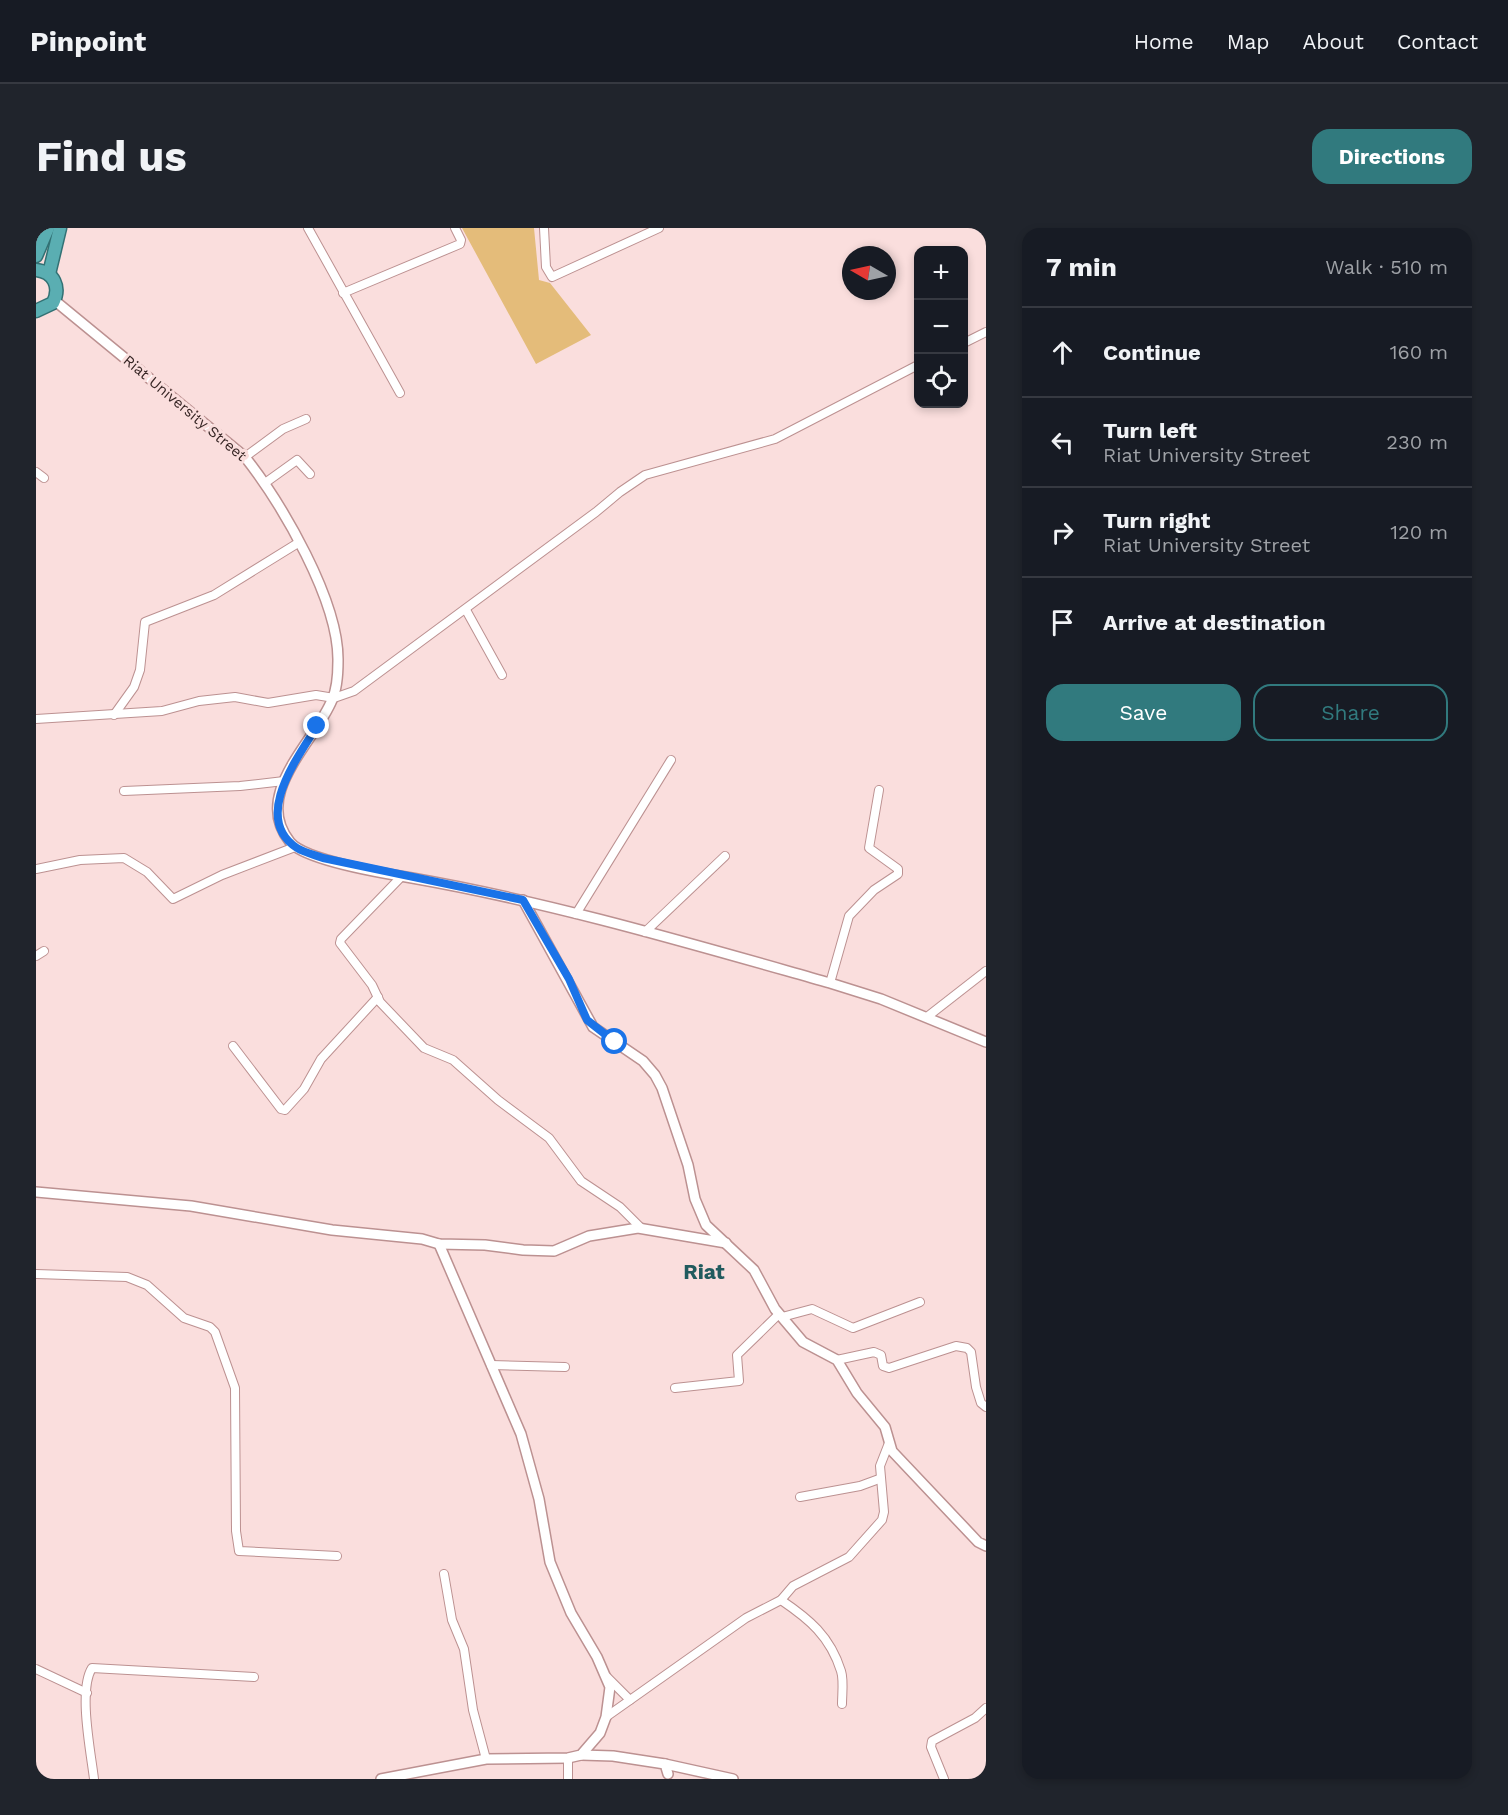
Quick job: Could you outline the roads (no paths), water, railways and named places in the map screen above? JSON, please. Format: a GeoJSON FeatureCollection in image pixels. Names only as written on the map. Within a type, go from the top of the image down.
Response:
{"type":"FeatureCollection","features":[{"type":"Feature","properties":{"kind":"highway"},"geometry":{"type":"LineString","coordinates":[[36,256],[48,228]]}},
{"type":"Feature","properties":{"kind":"highway"},"geometry":{"type":"LineString","coordinates":[[49,274],[60,228]]}},
{"type":"Feature","properties":{"kind":"highway"},"geometry":{"type":"LineString","coordinates":[[36,270],[49,274],[56,285],[54,300],[48,307],[36,311]]}},
{"type":"Feature","properties":{"kind":"street"},"geometry":{"type":"LineString","coordinates":[[308,228],[400,393]]}},
{"type":"Feature","properties":{"kind":"street"},"geometry":{"type":"LineString","coordinates":[[343,292],[460,244],[461,240],[455,228]]}},
{"type":"Feature","properties":{"kind":"street"},"geometry":{"type":"LineString","coordinates":[[544,228],[546,267],[552,277],[659,228]]}},
{"type":"Feature","properties":{"kind":"street","name":"Riat University Street"},"geometry":{"type":"LineString","coordinates":[[54,300],[245,457],[265,483],[319,582],[334,624],[338,660],[334,698],[284,781],[279,817],[282,830],[295,847]]}},
{"type":"Feature","properties":{"kind":"street"},"geometry":{"type":"LineString","coordinates":[[968,341],[986,332]]}},
{"type":"Feature","properties":{"kind":"street"},"geometry":{"type":"LineString","coordinates":[[36,719],[162,711],[199,701],[235,697],[268,703],[316,695],[334,698],[364,685],[620,492],[645,476],[775,438],[914,366]]}},
{"type":"Feature","properties":{"kind":"street"},"geometry":{"type":"LineString","coordinates":[[245,457],[283,429],[306,419]]}},
{"type":"Feature","properties":{"kind":"street"},"geometry":{"type":"LineString","coordinates":[[265,483],[297,460],[310,474]]}},
{"type":"Feature","properties":{"kind":"street"},"geometry":{"type":"LineString","coordinates":[[36,472],[44,478]]}},
{"type":"Feature","properties":{"kind":"street"},"geometry":{"type":"LineString","coordinates":[[114,715],[138,679],[145,622],[213,595],[298,543]]}},
{"type":"Feature","properties":{"kind":"street"},"geometry":{"type":"LineString","coordinates":[[466,610],[502,675]]}},
{"type":"Feature","properties":{"kind":"street"},"geometry":{"type":"LineString","coordinates":[[576,914],[671,760]]}},
{"type":"Feature","properties":{"kind":"street"},"geometry":{"type":"LineString","coordinates":[[124,791],[240,786],[284,781]]}},
{"type":"Feature","properties":{"kind":"street"},"geometry":{"type":"LineString","coordinates":[[830,983],[849,916],[874,890],[894,879],[899,871],[869,848],[879,789]]}},
{"type":"Feature","properties":{"kind":"street"},"geometry":{"type":"LineString","coordinates":[[36,868],[80,860],[124,858],[147,872],[173,899],[222,875],[295,847],[323,858],[523,900],[830,983],[927,1017],[986,1042]]}},
{"type":"Feature","properties":{"kind":"street"},"geometry":{"type":"LineString","coordinates":[[645,932],[725,856]]}},
{"type":"Feature","properties":{"kind":"street"},"geometry":{"type":"LineString","coordinates":[[402,876],[340,941],[378,997],[424,1048],[453,1060],[498,1100],[549,1138],[581,1181],[620,1207],[641,1228]]}},
{"type":"Feature","properties":{"kind":"street"},"geometry":{"type":"LineString","coordinates":[[523,900],[569,979],[587,1020],[593,1027],[643,1061],[655,1075],[662,1088],[688,1165],[695,1199],[704,1222],[754,1270],[781,1316],[808,1347],[837,1360],[857,1393],[880,1419],[892,1450],[910,1471],[940,1498],[978,1542],[986,1546]]}},
{"type":"Feature","properties":{"kind":"street"},"geometry":{"type":"LineString","coordinates":[[36,956],[44,951]]}},
{"type":"Feature","properties":{"kind":"street"},"geometry":{"type":"LineString","coordinates":[[927,1017],[986,971]]}},
{"type":"Feature","properties":{"kind":"street"},"geometry":{"type":"LineString","coordinates":[[233,1046],[259,1082],[281,1109],[285,1110],[304,1089],[321,1059],[378,997]]}},
{"type":"Feature","properties":{"kind":"street"},"geometry":{"type":"LineString","coordinates":[[36,1192],[191,1206],[299,1226],[422,1239],[439,1244],[554,1251],[589,1236],[641,1228],[728,1243]]}},
{"type":"Feature","properties":{"kind":"street"},"geometry":{"type":"LineString","coordinates":[[439,1244],[528,1456],[550,1562],[571,1613],[607,1677],[610,1687],[606,1717],[600,1733],[581,1755]]}},
{"type":"Feature","properties":{"kind":"street"},"geometry":{"type":"LineString","coordinates":[[36,1274],[127,1277],[147,1285],[184,1318],[210,1327],[219,1340],[235,1388],[236,1531],[239,1551],[337,1556]]}},
{"type":"Feature","properties":{"kind":"street"},"geometry":{"type":"LineString","coordinates":[[675,1388],[739,1381],[736,1357],[781,1316],[812,1309],[853,1328],[920,1302]]}},
{"type":"Feature","properties":{"kind":"street"},"geometry":{"type":"LineString","coordinates":[[837,1360],[874,1352],[881,1355],[883,1366],[889,1368],[956,1346],[967,1348],[972,1352],[980,1398],[986,1407]]}},
{"type":"Feature","properties":{"kind":"street"},"geometry":{"type":"LineString","coordinates":[[491,1365],[565,1367]]}},
{"type":"Feature","properties":{"kind":"street"},"geometry":{"type":"LineString","coordinates":[[606,1717],[746,1618],[781,1600],[794,1587],[849,1557],[876,1529],[884,1512],[879,1479],[880,1466],[889,1443]]}},
{"type":"Feature","properties":{"kind":"street"},"geometry":{"type":"LineString","coordinates":[[800,1497],[860,1486],[879,1479]]}},
{"type":"Feature","properties":{"kind":"street"},"geometry":{"type":"LineString","coordinates":[[444,1574],[452,1620],[464,1649],[473,1710],[486,1759]]}},
{"type":"Feature","properties":{"kind":"street"},"geometry":{"type":"LineString","coordinates":[[781,1600],[815,1624],[842,1673],[842,1704]]}},
{"type":"Feature","properties":{"kind":"street"},"geometry":{"type":"LineString","coordinates":[[94,1779],[87,1693],[89,1673],[92,1668],[254,1677]]}},
{"type":"Feature","properties":{"kind":"street"},"geometry":{"type":"LineString","coordinates":[[36,1669],[87,1693]]}},
{"type":"Feature","properties":{"kind":"street"},"geometry":{"type":"LineString","coordinates":[[607,1677],[630,1700]]}},
{"type":"Feature","properties":{"kind":"street"},"geometry":{"type":"LineString","coordinates":[[944,1779],[931,1747],[932,1741],[975,1718],[986,1708]]}},
{"type":"Feature","properties":{"kind":"street"},"geometry":{"type":"LineString","coordinates":[[381,1779],[486,1759],[568,1758],[581,1755],[613,1756],[667,1772],[733,1779]]}},
{"type":"Feature","properties":{"kind":"street"},"geometry":{"type":"LineString","coordinates":[[568,1758],[568,1779]]}},
{"type":"Feature","properties":{"kind":"district","name":"Riat"},"geometry":{"type":"Point","coordinates":[704,1272]}}]}
